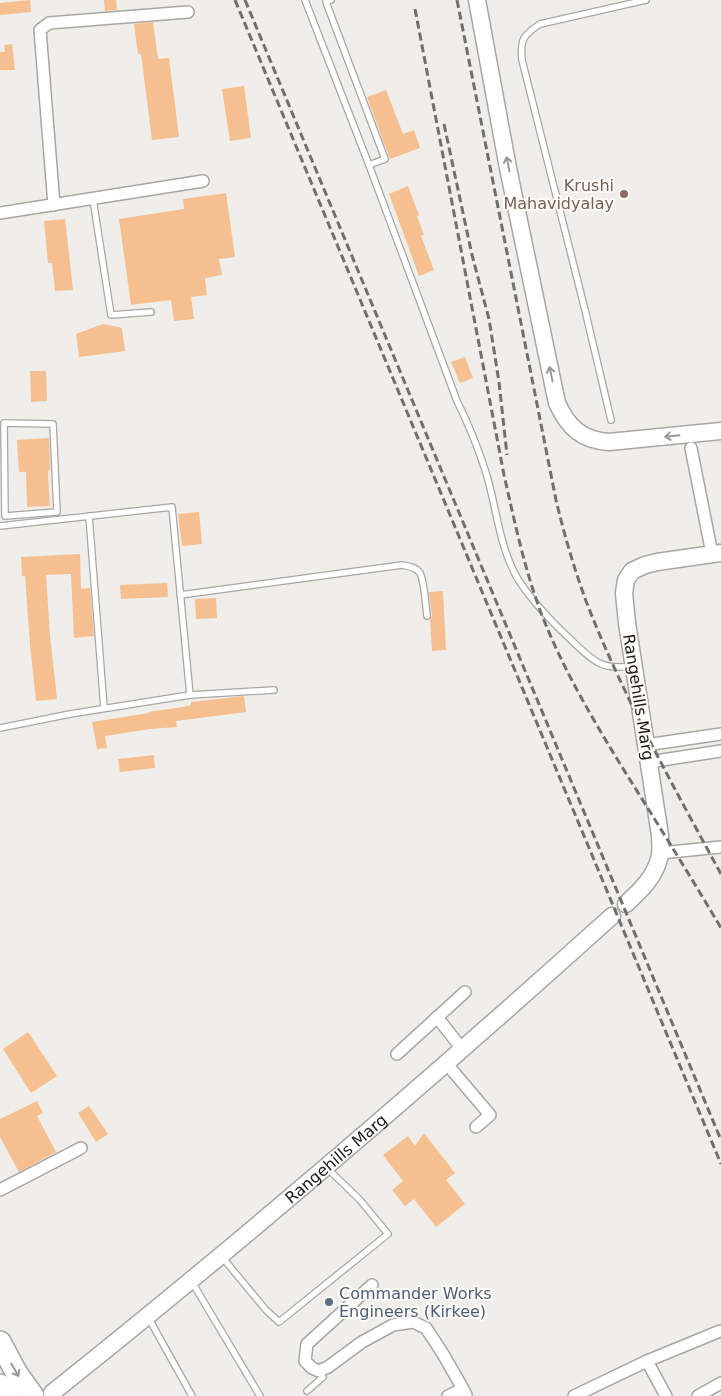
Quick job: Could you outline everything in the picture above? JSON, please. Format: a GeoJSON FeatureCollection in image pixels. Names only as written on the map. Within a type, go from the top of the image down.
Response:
{"type":"FeatureCollection","features":[{"type":"Feature","properties":{"kind":"highway"},"geometry":{"type":"LineString","coordinates":[[0,1342],[16,1372],[44,1395]]}},
{"type":"Feature","properties":{"kind":"highway"},"geometry":{"type":"LineString","coordinates":[[0,1385],[9,1396]]}},
{"type":"Feature","properties":{"kind":"main road"},"geometry":{"type":"LineString","coordinates":[[477,0],[512,186],[557,403],[564,417],[583,436],[595,441],[609,442],[721,431]]}},
{"type":"Feature","properties":{"kind":"main road","name":"Rangehills Marg"},"geometry":{"type":"LineString","coordinates":[[626,904],[643,888],[655,871],[660,853],[660,835],[627,623],[624,593],[626,580],[632,571],[644,565],[716,554]]}},
{"type":"Feature","properties":{"kind":"main road","name":"Rangehills Marg"},"geometry":{"type":"LineString","coordinates":[[44,1395],[148,1317],[366,1134],[612,916]]}},
{"type":"Feature","properties":{"kind":"street"},"geometry":{"type":"LineString","coordinates":[[54,205],[40,30],[49,23],[188,12]]}},
{"type":"Feature","properties":{"kind":"street"},"geometry":{"type":"LineString","coordinates":[[0,213],[203,182]]}},
{"type":"Feature","properties":{"kind":"street"},"geometry":{"type":"LineString","coordinates":[[691,448],[716,554]]}},
{"type":"Feature","properties":{"kind":"street"},"geometry":{"type":"LineString","coordinates":[[646,745],[721,734]]}},
{"type":"Feature","properties":{"kind":"street"},"geometry":{"type":"LineString","coordinates":[[649,762],[721,751]]}},
{"type":"Feature","properties":{"kind":"street"},"geometry":{"type":"LineString","coordinates":[[660,853],[721,847]]}},
{"type":"Feature","properties":{"kind":"street"},"geometry":{"type":"LineString","coordinates":[[398,1054],[465,992]]}},
{"type":"Feature","properties":{"kind":"street"},"geometry":{"type":"LineString","coordinates":[[437,1017],[462,1049]]}},
{"type":"Feature","properties":{"kind":"street"},"geometry":{"type":"LineString","coordinates":[[446,1063],[490,1115],[476,1127]]}},
{"type":"Feature","properties":{"kind":"street"},"geometry":{"type":"LineString","coordinates":[[0,1190],[80,1148]]}},
{"type":"Feature","properties":{"kind":"street"},"geometry":{"type":"LineString","coordinates":[[372,1285],[307,1344],[305,1361],[312,1368],[319,1371],[328,1368],[362,1342],[392,1325],[413,1322],[426,1328],[465,1393],[448,1396]]}},
{"type":"Feature","properties":{"kind":"street"},"geometry":{"type":"LineString","coordinates":[[574,1396],[647,1360],[720,1331]]}},
{"type":"Feature","properties":{"kind":"street"},"geometry":{"type":"LineString","coordinates":[[647,1360],[666,1396]]}},
{"type":"Feature","properties":{"kind":"street"},"geometry":{"type":"LineString","coordinates":[[698,1396],[721,1383]]}},
{"type":"Feature","properties":{"kind":"lane"},"geometry":{"type":"LineString","coordinates":[[305,0],[458,401],[468,421],[486,475],[508,558],[519,580],[534,602],[590,658],[606,667],[634,666]]}},
{"type":"Feature","properties":{"kind":"lane"},"geometry":{"type":"LineString","coordinates":[[331,0],[326,2],[385,159],[369,165]]}},
{"type":"Feature","properties":{"kind":"lane"},"geometry":{"type":"LineString","coordinates":[[611,420],[522,60],[521,47],[527,32],[540,24],[646,0]]}},
{"type":"Feature","properties":{"kind":"lane"},"geometry":{"type":"LineString","coordinates":[[93,199],[111,315],[151,312]]}},
{"type":"Feature","properties":{"kind":"lane"},"geometry":{"type":"LineString","coordinates":[[56,512],[5,516],[4,422],[52,424],[56,512],[56,519]]}},
{"type":"Feature","properties":{"kind":"lane"},"geometry":{"type":"LineString","coordinates":[[0,526],[172,507],[190,695]]}},
{"type":"Feature","properties":{"kind":"lane"},"geometry":{"type":"LineString","coordinates":[[89,516],[104,708]]}},
{"type":"Feature","properties":{"kind":"lane"},"geometry":{"type":"LineString","coordinates":[[180,594],[402,565],[412,567],[420,573],[427,616]]}},
{"type":"Feature","properties":{"kind":"lane"},"geometry":{"type":"LineString","coordinates":[[0,728],[104,708],[190,695],[274,690]]}},
{"type":"Feature","properties":{"kind":"lane"},"geometry":{"type":"LineString","coordinates":[[220,1255],[266,1310],[279,1322],[388,1234],[360,1200],[326,1167]]}},
{"type":"Feature","properties":{"kind":"lane"},"geometry":{"type":"LineString","coordinates":[[191,1280],[260,1396]]}},
{"type":"Feature","properties":{"kind":"lane"},"geometry":{"type":"LineString","coordinates":[[148,1317],[192,1396]]}},
{"type":"Feature","properties":{"kind":"lane"},"geometry":{"type":"LineString","coordinates":[[307,1391],[323,1377],[319,1371]]}},
{"type":"Feature","properties":{"kind":"building"},"geometry":{"type":"Polygon","coordinates":[[[30,0],[31,12],[0,15],[0,3],[30,0]]]}},
{"type":"Feature","properties":{"kind":"building"},"geometry":{"type":"Polygon","coordinates":[[[104,0],[116,0],[117,10],[105,11],[104,0]]]}},
{"type":"Feature","properties":{"kind":"building"},"geometry":{"type":"Polygon","coordinates":[[[153,22],[158,59],[169,58],[179,137],[152,140],[141,54],[138,54],[134,24],[153,22]]]}},
{"type":"Feature","properties":{"kind":"building"},"geometry":{"type":"Polygon","coordinates":[[[12,44],[15,70],[0,70],[0,52],[5,52],[4,45],[12,44]]]}},
{"type":"Feature","properties":{"kind":"building"},"geometry":{"type":"Polygon","coordinates":[[[244,86],[251,138],[230,141],[222,89],[244,86]]]}},
{"type":"Feature","properties":{"kind":"building"},"geometry":{"type":"Polygon","coordinates":[[[386,90],[403,134],[414,130],[420,148],[390,159],[367,97],[386,90]]]}},
{"type":"Feature","properties":{"kind":"building"},"geometry":{"type":"Polygon","coordinates":[[[408,186],[419,215],[417,216],[424,235],[421,236],[434,270],[419,276],[389,194],[408,186]]]}},
{"type":"Feature","properties":{"kind":"building"},"geometry":{"type":"Polygon","coordinates":[[[226,193],[235,257],[219,259],[222,275],[205,278],[207,295],[191,297],[194,319],[174,321],[171,300],[131,305],[119,219],[184,209],[183,199],[226,193]]]}},
{"type":"Feature","properties":{"kind":"building"},"geometry":{"type":"Polygon","coordinates":[[[65,219],[73,290],[55,291],[52,263],[48,263],[44,221],[65,219]]]}},
{"type":"Feature","properties":{"kind":"building"},"geometry":{"type":"Polygon","coordinates":[[[103,324],[122,328],[125,351],[79,357],[76,334],[103,324]]]}},
{"type":"Feature","properties":{"kind":"building"},"geometry":{"type":"Polygon","coordinates":[[[465,357],[473,378],[460,383],[451,362],[465,357]]]}},
{"type":"Feature","properties":{"kind":"building"},"geometry":{"type":"Polygon","coordinates":[[[30,371],[46,371],[47,401],[31,402],[30,371]]]}},
{"type":"Feature","properties":{"kind":"building"},"geometry":{"type":"Polygon","coordinates":[[[49,438],[50,506],[27,507],[26,472],[19,472],[17,440],[49,438]]]}},
{"type":"Feature","properties":{"kind":"building"},"geometry":{"type":"Polygon","coordinates":[[[199,512],[202,544],[182,546],[178,514],[199,512]]]}},
{"type":"Feature","properties":{"kind":"building"},"geometry":{"type":"Polygon","coordinates":[[[80,554],[81,589],[90,588],[94,636],[74,638],[71,574],[46,575],[57,699],[36,701],[25,576],[22,576],[21,557],[80,554]]]}},
{"type":"Feature","properties":{"kind":"building"},"geometry":{"type":"Polygon","coordinates":[[[167,583],[168,597],[121,599],[120,585],[167,583]]]}},
{"type":"Feature","properties":{"kind":"building"},"geometry":{"type":"Polygon","coordinates":[[[443,591],[446,650],[432,651],[430,619],[432,616],[429,592],[443,591]]]}},
{"type":"Feature","properties":{"kind":"building"},"geometry":{"type":"Polygon","coordinates":[[[216,598],[217,618],[196,619],[195,599],[216,598]]]}},
{"type":"Feature","properties":{"kind":"building"},"geometry":{"type":"Polygon","coordinates":[[[244,696],[246,712],[176,721],[177,727],[105,736],[107,748],[97,749],[92,722],[183,707],[191,705],[191,702],[244,696]]]}},
{"type":"Feature","properties":{"kind":"building"},"geometry":{"type":"Polygon","coordinates":[[[154,755],[155,768],[120,772],[118,759],[154,755]]]}},
{"type":"Feature","properties":{"kind":"building"},"geometry":{"type":"Polygon","coordinates":[[[28,1032],[57,1076],[31,1093],[3,1049],[28,1032]]]}},
{"type":"Feature","properties":{"kind":"building"},"geometry":{"type":"Polygon","coordinates":[[[37,1101],[43,1113],[37,1116],[56,1152],[19,1172],[0,1137],[0,1119],[37,1101]]]}},
{"type":"Feature","properties":{"kind":"building"},"geometry":{"type":"Polygon","coordinates":[[[89,1106],[108,1134],[96,1142],[78,1113],[89,1106]]]}},
{"type":"Feature","properties":{"kind":"building"},"geometry":{"type":"Polygon","coordinates":[[[424,1133],[455,1173],[446,1180],[465,1204],[436,1227],[414,1199],[405,1206],[392,1190],[403,1181],[383,1155],[408,1136],[415,1146],[424,1133]]]}},
{"type":"Feature","properties":{"kind":"railway"},"geometry":{"type":"LineString","coordinates":[[235,0],[721,1164]]}},
{"type":"Feature","properties":{"kind":"railway"},"geometry":{"type":"LineString","coordinates":[[245,0],[721,1140]]}},
{"type":"Feature","properties":{"kind":"railway"},"geometry":{"type":"LineString","coordinates":[[457,0],[556,500],[577,576],[600,636],[632,705],[721,874]]}},
{"type":"Feature","properties":{"kind":"railway"},"geometry":{"type":"LineString","coordinates":[[415,9],[504,475],[531,583],[543,618],[561,659],[582,698],[615,756],[721,928]]}},
{"type":"Feature","properties":{"kind":"railway"},"geometry":{"type":"LineString","coordinates":[[444,124],[472,255],[489,319],[499,382],[507,455]]}},
{"type":"Feature","properties":{"kind":"place","name":"Krushi Mahavidyalay"},"geometry":{"type":"Point","coordinates":[624,194]}},
{"type":"Feature","properties":{"kind":"place","name":"Commander Works Engineers (Kirkee)"},"geometry":{"type":"Point","coordinates":[329,1302]}}]}
